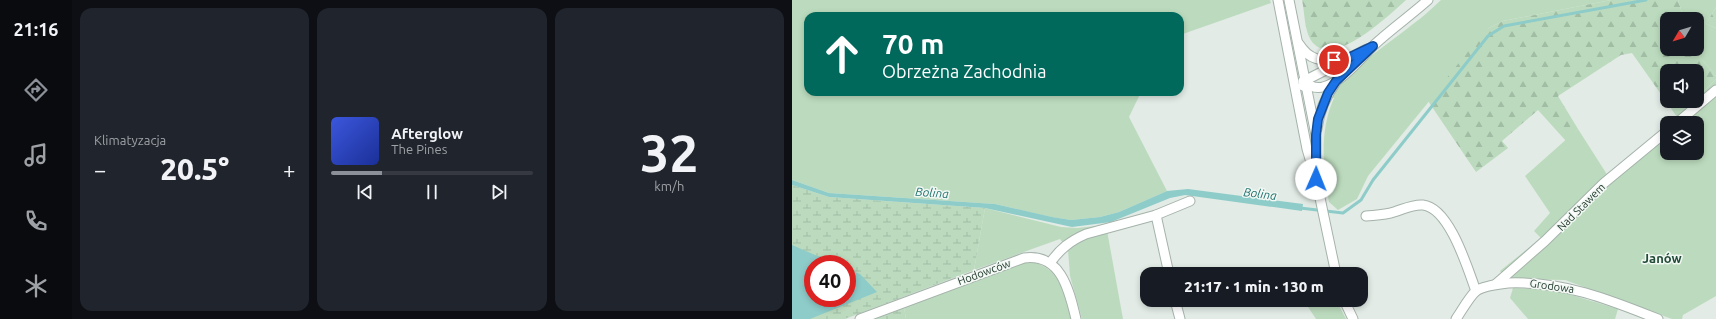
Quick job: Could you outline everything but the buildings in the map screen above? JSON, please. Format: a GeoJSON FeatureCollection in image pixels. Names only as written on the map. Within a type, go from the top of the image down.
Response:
{"type":"FeatureCollection","features":[{"type":"Feature","properties":{"kind":"street"},"geometry":{"type":"LineString","coordinates":[[1278,0],[1307,149],[1316,179],[1334,267]]}},
{"type":"Feature","properties":{"kind":"street"},"geometry":{"type":"LineString","coordinates":[[1289,0],[1316,135]]}},
{"type":"Feature","properties":{"kind":"street"},"geometry":{"type":"LineString","coordinates":[[1316,179],[1316,135],[1318,119],[1328,93],[1336,81],[1373,46],[1428,0]]}},
{"type":"Feature","properties":{"kind":"street"},"geometry":{"type":"LineString","coordinates":[[1297,41],[1305,53],[1314,58],[1323,60],[1346,59]]}},
{"type":"Feature","properties":{"kind":"street"},"geometry":{"type":"LineString","coordinates":[[1298,101],[1301,88],[1310,78],[1373,46]]}},
{"type":"Feature","properties":{"kind":"street"},"geometry":{"type":"LineString","coordinates":[[1290,63],[1299,78],[1312,87],[1322,88],[1336,81]]}},
{"type":"Feature","properties":{"kind":"street"},"geometry":{"type":"LineString","coordinates":[[1685,116],[1716,90]]}},
{"type":"Feature","properties":{"kind":"street","name":"Nad Stawem"},"geometry":{"type":"LineString","coordinates":[[1496,284],[1545,241],[1604,183],[1660,137]]}},
{"type":"Feature","properties":{"kind":"street"},"geometry":{"type":"LineString","coordinates":[[1076,319],[1064,280],[1050,263],[1058,252],[1075,239],[1086,234],[1156,215],[1190,201]]}},
{"type":"Feature","properties":{"kind":"street"},"geometry":{"type":"LineString","coordinates":[[1366,216],[1393,212],[1411,206],[1424,205],[1434,208],[1450,229],[1460,248],[1476,291],[1456,319]]}},
{"type":"Feature","properties":{"kind":"street"},"geometry":{"type":"LineString","coordinates":[[1156,215],[1167,267]]}},
{"type":"Feature","properties":{"kind":"street","name":"Hodowców"},"geometry":{"type":"LineString","coordinates":[[860,319],[1024,258],[1043,258],[1050,263]]}},
{"type":"Feature","properties":{"kind":"street","name":"Grodowa"},"geometry":{"type":"LineString","coordinates":[[1476,291],[1496,284],[1532,283],[1554,285],[1585,292],[1658,319]]}},
{"type":"Feature","properties":{"kind":"street"},"geometry":{"type":"LineString","coordinates":[[1177,307],[1180,319]]}},
{"type":"Feature","properties":{"kind":"street"},"geometry":{"type":"LineString","coordinates":[[1347,307],[1353,319]]}},
{"type":"Feature","properties":{"kind":"green space"},"geometry":{"type":"Polygon","coordinates":[[[792,0],[1270,0],[1271,3],[1184,34],[1184,12],[804,12],[804,96],[1139,96],[1129,117],[1167,191],[1119,212],[1100,217],[1071,220],[995,204],[829,193],[792,180],[792,0]]]}},
{"type":"Feature","properties":{"kind":"green space"},"geometry":{"type":"Polygon","coordinates":[[[1302,0],[1406,0],[1376,26],[1349,44],[1335,49],[1324,49],[1314,44],[1308,35],[1302,0]]]}},
{"type":"Feature","properties":{"kind":"green space"},"geometry":{"type":"Polygon","coordinates":[[[1441,0],[1611,0],[1503,21],[1489,28],[1368,176],[1357,199],[1338,210],[1329,202],[1324,163],[1324,136],[1326,123],[1334,98],[1331,97],[1345,78],[1356,68],[1441,0]]]}},
{"type":"Feature","properties":{"kind":"green space"},"geometry":{"type":"Polygon","coordinates":[[[1611,0],[1678,0],[1682,12],[1660,12],[1660,56],[1699,56],[1716,76],[1716,79],[1704,91],[1704,64],[1660,64],[1660,93],[1632,53],[1621,55],[1558,96],[1578,129],[1566,141],[1538,110],[1502,141],[1508,148],[1476,172],[1428,101],[1483,33],[1489,28],[1503,21],[1611,0]]]}},
{"type":"Feature","properties":{"kind":"green space"},"geometry":{"type":"Polygon","coordinates":[[[1678,0],[1716,0],[1716,7],[1706,24],[1716,28],[1716,76],[1699,56],[1704,56],[1704,12],[1682,12],[1678,0]]]}},
{"type":"Feature","properties":{"kind":"green space"},"geometry":{"type":"Polygon","coordinates":[[[1716,7],[1716,28],[1706,24],[1716,7]]]}},
{"type":"Feature","properties":{"kind":"green space"},"geometry":{"type":"Polygon","coordinates":[[[1716,79],[1716,296],[1683,315],[1682,319],[1672,319],[1565,280],[1506,279],[1500,271],[1541,238],[1534,231],[1550,213],[1525,176],[1578,129],[1608,176],[1660,132],[1660,160],[1704,160],[1704,116],[1678,116],[1686,108],[1704,108],[1704,91],[1716,79]]]}},
{"type":"Feature","properties":{"kind":"green space"},"geometry":{"type":"Polygon","coordinates":[[[1671,108],[1687,108],[1678,116],[1676,116],[1671,108]]]}},
{"type":"Feature","properties":{"kind":"green space"},"geometry":{"type":"Polygon","coordinates":[[[792,185],[829,197],[985,208],[974,270],[845,319],[792,319],[792,185]]]}},
{"type":"Feature","properties":{"kind":"green space"},"geometry":{"type":"Polygon","coordinates":[[[985,208],[1061,227],[1077,228],[1106,225],[1123,319],[1082,319],[1070,276],[1068,250],[1060,239],[974,270],[985,208]]]}},
{"type":"Feature","properties":{"kind":"green space"},"geometry":{"type":"Polygon","coordinates":[[[1030,261],[1048,270],[1055,275],[1060,282],[1071,319],[906,319],[904,307],[1030,261]]]}},
{"type":"Feature","properties":{"kind":"green space"},"geometry":{"type":"Polygon","coordinates":[[[1513,288],[1555,290],[1618,309],[1615,319],[1528,319],[1510,298],[1513,288]]]}},
{"type":"Feature","properties":{"kind":"green space"},"geometry":{"type":"Polygon","coordinates":[[[904,307],[906,319],[875,319],[904,307]]]}},
{"type":"Feature","properties":{"kind":"green space"},"geometry":{"type":"Polygon","coordinates":[[[1308,307],[1340,307],[1346,319],[1316,319],[1308,307]]]}},
{"type":"Feature","properties":{"kind":"water"},"geometry":{"type":"Polygon","coordinates":[[[792,180],[829,193],[995,204],[1071,220],[1100,217],[1119,212],[1167,191],[1188,189],[1303,204],[1302,211],[1185,195],[1170,198],[1111,222],[1072,227],[985,208],[829,197],[792,185],[792,180]]]}},
{"type":"Feature","properties":{"kind":"water"},"geometry":{"type":"Polygon","coordinates":[[[792,245],[815,255],[804,255],[804,307],[840,307],[810,319],[792,319],[792,245]]]}},
{"type":"Feature","properties":{"kind":"water"},"geometry":{"type":"Polygon","coordinates":[[[856,272],[860,274],[877,292],[856,300],[856,272]]]}},
{"type":"Feature","properties":{"kind":"waterway","name":"Bolina"},"geometry":{"type":"LineString","coordinates":[[1300,208],[1343,213],[1361,200],[1373,180],[1488,36],[1504,26],[1646,0]]}},
{"type":"Feature","properties":{"kind":"district","name":"Janów"},"geometry":{"type":"Point","coordinates":[1662,258]}},
{"type":"Feature","properties":{"kind":"route"},"geometry":{"type":"LineString","coordinates":[[1316,179],[1316,135],[1318,119],[1322,107],[1328,93],[1336,81],[1373,46],[1346,59],[1334,60]]}}]}
